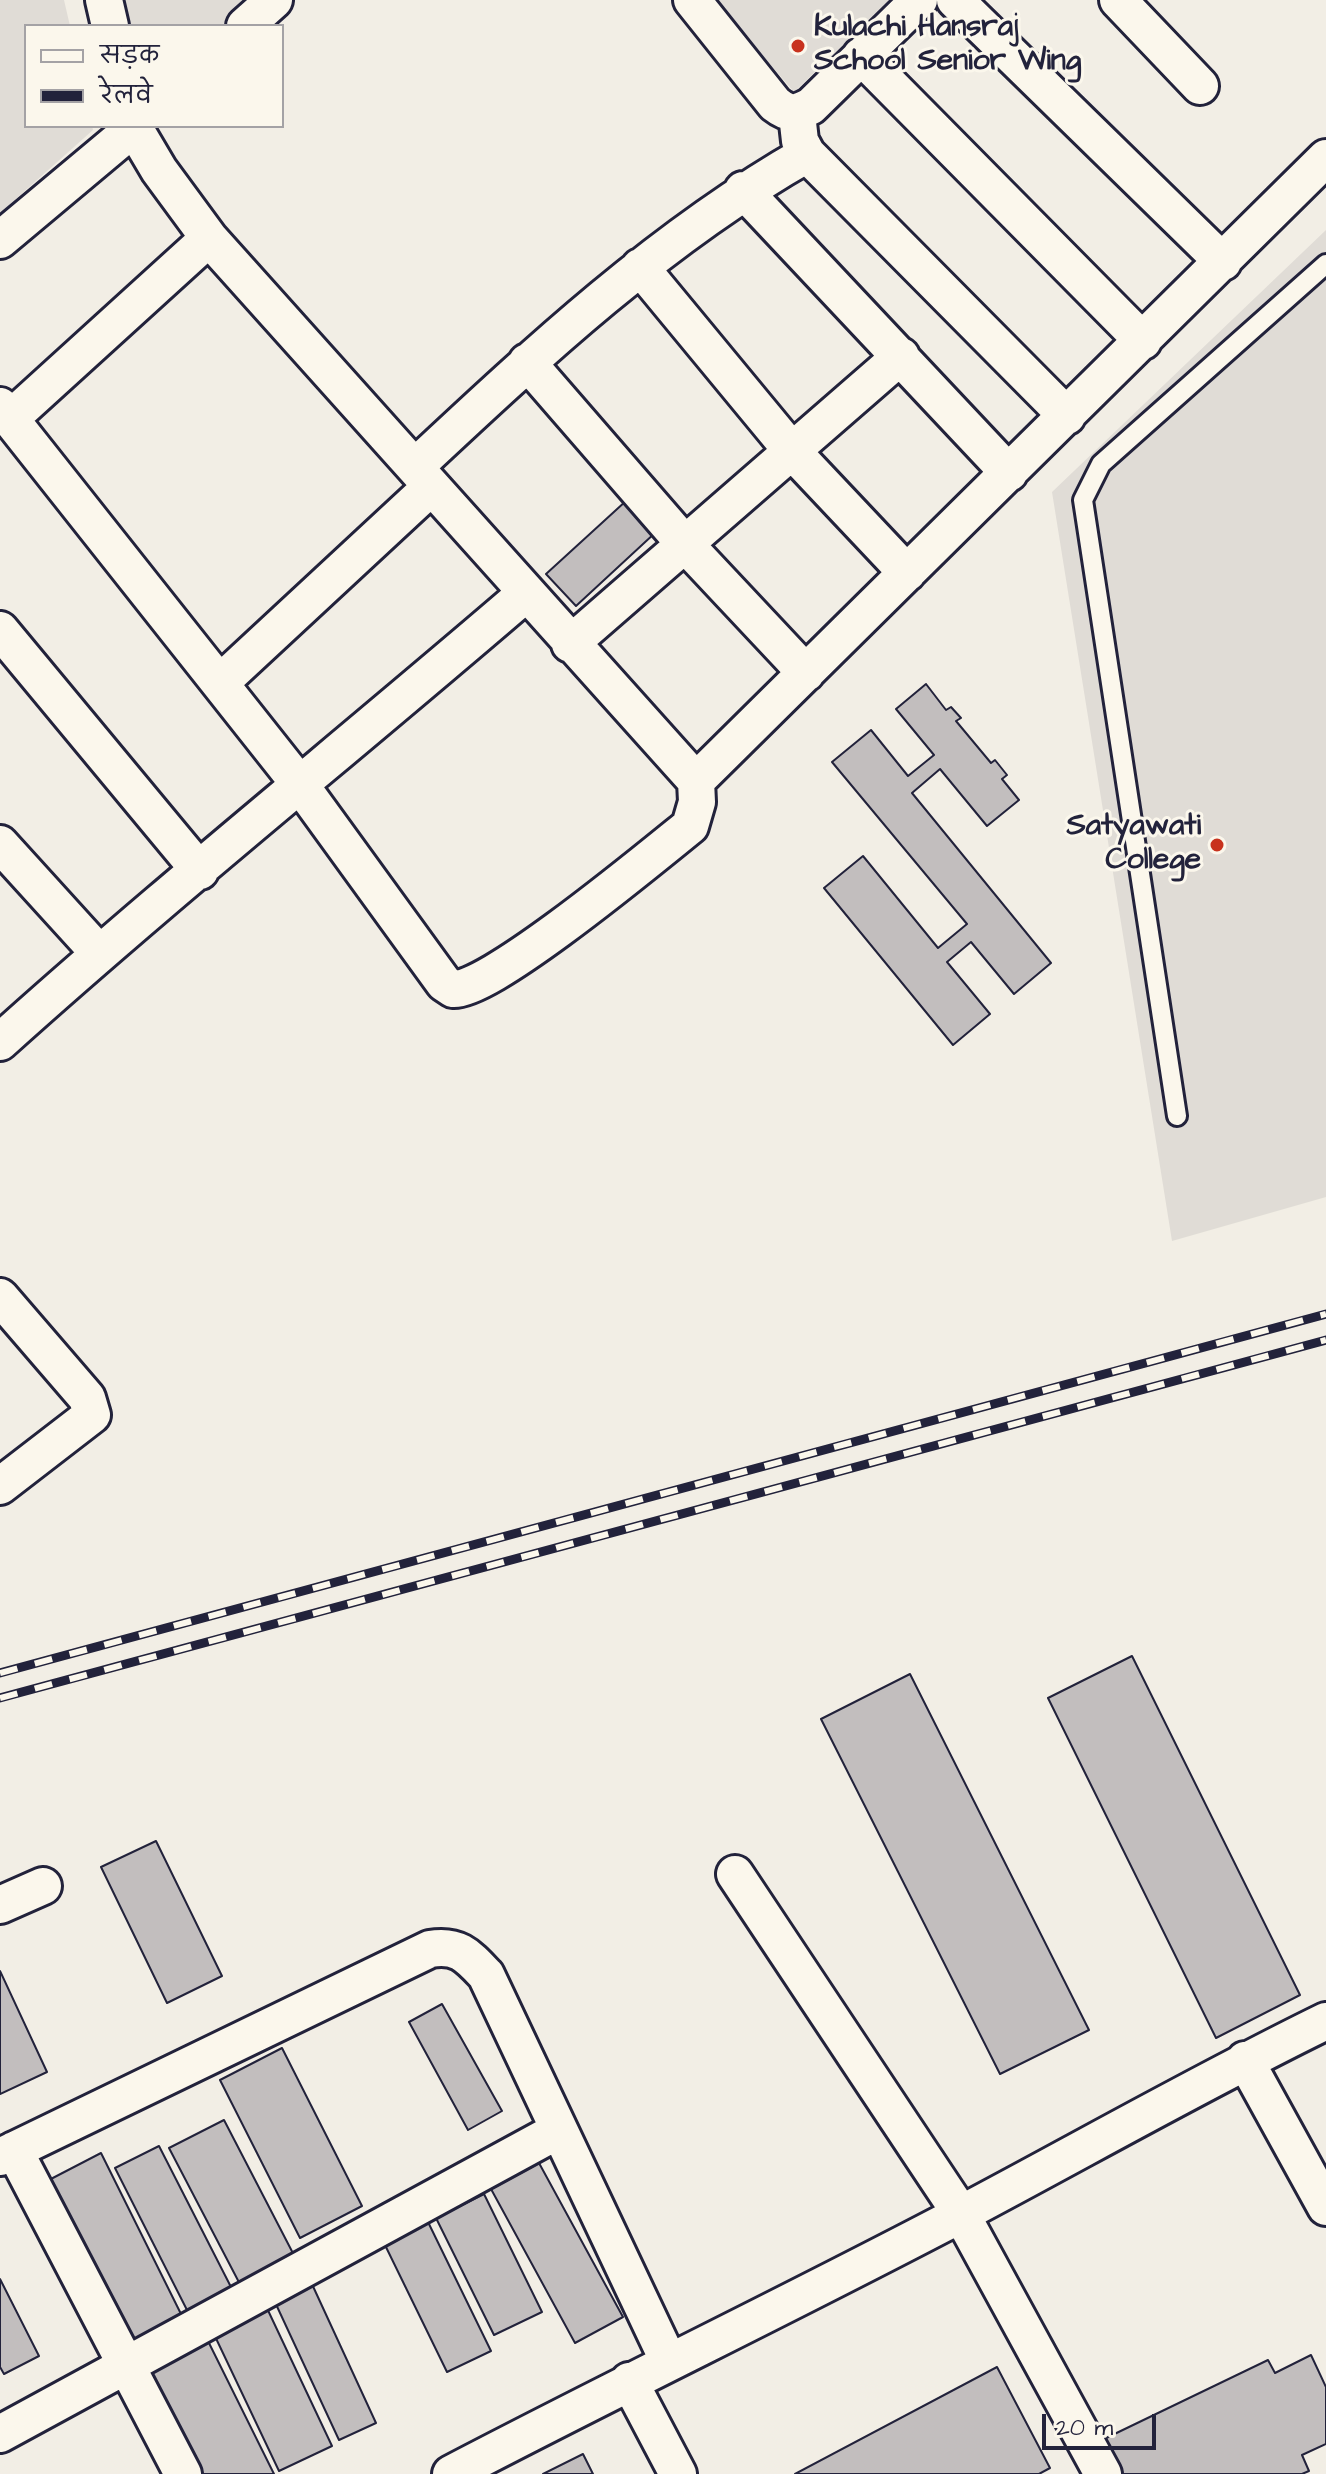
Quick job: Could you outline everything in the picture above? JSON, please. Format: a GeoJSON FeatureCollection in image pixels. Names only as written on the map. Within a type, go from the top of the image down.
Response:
{"type":"FeatureCollection","features":[{"type":"Feature","properties":{"kind":"street"},"geometry":{"type":"LineString","coordinates":[[104,0],[110,24]]}},
{"type":"Feature","properties":{"kind":"street"},"geometry":{"type":"LineString","coordinates":[[247,24],[274,0]]}},
{"type":"Feature","properties":{"kind":"street"},"geometry":{"type":"LineString","coordinates":[[692,0],[775,104],[785,112],[797,114],[811,106],[919,0]]}},
{"type":"Feature","properties":{"kind":"street"},"geometry":{"type":"LineString","coordinates":[[955,0],[1223,262]]}},
{"type":"Feature","properties":{"kind":"street"},"geometry":{"type":"LineString","coordinates":[[1118,0],[1200,86]]}},
{"type":"Feature","properties":{"kind":"street"},"geometry":{"type":"LineString","coordinates":[[861,56],[1143,341]]}},
{"type":"Feature","properties":{"kind":"street"},"geometry":{"type":"LineString","coordinates":[[797,114],[800,141],[807,154],[1067,416]]}},
{"type":"Feature","properties":{"kind":"street"},"geometry":{"type":"LineString","coordinates":[[0,240],[133,128]]}},
{"type":"Feature","properties":{"kind":"street"},"geometry":{"type":"LineString","coordinates":[[135,128],[177,196],[209,238],[525,594],[696,781],[697,802],[690,826],[546,937],[462,990],[444,983],[221,682],[5,413],[209,238]]}},
{"type":"Feature","properties":{"kind":"street"},"geometry":{"type":"LineString","coordinates":[[221,682],[423,476],[527,362],[640,267],[743,190],[807,154]]}},
{"type":"Feature","properties":{"kind":"street"},"geometry":{"type":"LineString","coordinates":[[696,781],[1326,158]]}},
{"type":"Feature","properties":{"kind":"street"},"geometry":{"type":"LineString","coordinates":[[743,190],[1009,473]]}},
{"type":"Feature","properties":{"kind":"street"},"geometry":{"type":"LineString","coordinates":[[640,267],[792,451],[907,573]]}},
{"type":"Feature","properties":{"kind":"street"},"geometry":{"type":"LineString","coordinates":[[570,644],[901,356]]}},
{"type":"Feature","properties":{"kind":"street"},"geometry":{"type":"LineString","coordinates":[[527,362],[684,543],[806,673]]}},
{"type":"Feature","properties":{"kind":"street"},"geometry":{"type":"LineString","coordinates":[[0,1042],[99,953],[301,786],[525,594]]}},
{"type":"Feature","properties":{"kind":"street"},"geometry":{"type":"LineString","coordinates":[[0,630],[200,871]]}},
{"type":"Feature","properties":{"kind":"street"},"geometry":{"type":"LineString","coordinates":[[0,844],[99,953]]}},
{"type":"Feature","properties":{"kind":"street"},"geometry":{"type":"LineString","coordinates":[[0,1297],[87,1398],[92,1415],[0,1486]]}},
{"type":"Feature","properties":{"kind":"street"},"geometry":{"type":"LineString","coordinates":[[735,1874],[961,2214],[1103,2474]]}},
{"type":"Feature","properties":{"kind":"street"},"geometry":{"type":"LineString","coordinates":[[0,1905],[43,1886]]}},
{"type":"Feature","properties":{"kind":"street"},"geometry":{"type":"LineString","coordinates":[[183,2474],[7,2153],[430,1949],[447,1946],[465,1952],[486,1975],[668,2360]]}},
{"type":"Feature","properties":{"kind":"street"},"geometry":{"type":"LineString","coordinates":[[451,2474],[668,2360],[961,2214],[1245,2060],[1326,2021]]}},
{"type":"Feature","properties":{"kind":"street"},"geometry":{"type":"LineString","coordinates":[[1245,2060],[1326,2207]]}},
{"type":"Feature","properties":{"kind":"street"},"geometry":{"type":"LineString","coordinates":[[0,2434],[559,2130]]}},
{"type":"Feature","properties":{"kind":"street"},"geometry":{"type":"LineString","coordinates":[[629,2381],[678,2474]]}},
{"type":"Feature","properties":{"kind":"lane"},"geometry":{"type":"LineString","coordinates":[[1177,1116],[1083,500],[1101,464],[1326,264]]}},
{"type":"Feature","properties":{"kind":"shaded area"},"geometry":{"type":"Polygon","coordinates":[[[0,0],[64,0],[70,24],[24,24],[24,128],[93,130],[0,213],[0,0]]]}},
{"type":"Feature","properties":{"kind":"shaded area"},"geometry":{"type":"Polygon","coordinates":[[[119,0],[250,0],[223,24],[124,24],[119,0]]]}},
{"type":"Feature","properties":{"kind":"shaded area","name":"Kulachi Hansraj School Senior Wing"},"geometry":{"type":"Polygon","coordinates":[[[715,0],[889,0],[794,92],[715,0]]]}},
{"type":"Feature","properties":{"kind":"shaded area","name":"Satyawati College"},"geometry":{"type":"Polygon","coordinates":[[[1326,230],[1326,1197],[1172,1241],[1052,492],[1326,230]]]}},
{"type":"Feature","properties":{"kind":"building"},"geometry":{"type":"Polygon","coordinates":[[[627,500],[656,532],[576,606],[546,574],[627,500]]]}},
{"type":"Feature","properties":{"kind":"building"},"geometry":{"type":"Polygon","coordinates":[[[926,684],[946,710],[951,707],[961,718],[956,721],[991,763],[995,760],[1007,775],[1002,779],[1019,800],[987,826],[940,769],[912,793],[1051,963],[1014,994],[971,942],[947,962],[990,1014],[953,1045],[824,888],[863,856],[938,948],[967,924],[832,762],[871,730],[908,776],[934,755],[896,709],[926,684]]]}},
{"type":"Feature","properties":{"kind":"building"},"geometry":{"type":"Polygon","coordinates":[[[1132,1656],[1300,1995],[1216,2038],[1048,1698],[1132,1656]]]}},
{"type":"Feature","properties":{"kind":"building"},"geometry":{"type":"Polygon","coordinates":[[[910,1674],[1089,2030],[1000,2074],[821,1719],[910,1674]]]}},
{"type":"Feature","properties":{"kind":"building"},"geometry":{"type":"Polygon","coordinates":[[[156,1841],[222,1976],[167,2003],[101,1867],[156,1841]]]}},
{"type":"Feature","properties":{"kind":"building"},"geometry":{"type":"Polygon","coordinates":[[[0,1971],[47,2072],[0,2094],[0,1971]]]}},
{"type":"Feature","properties":{"kind":"building"},"geometry":{"type":"Polygon","coordinates":[[[442,2004],[502,2111],[468,2130],[409,2022],[442,2004]]]}},
{"type":"Feature","properties":{"kind":"building"},"geometry":{"type":"Polygon","coordinates":[[[282,2048],[362,2206],[300,2238],[220,2080],[282,2048]]]}},
{"type":"Feature","properties":{"kind":"building"},"geometry":{"type":"Polygon","coordinates":[[[224,2120],[297,2261],[243,2290],[169,2148],[224,2120]]]}},
{"type":"Feature","properties":{"kind":"building"},"geometry":{"type":"Polygon","coordinates":[[[159,2146],[232,2289],[188,2312],[115,2168],[159,2146]]]}},
{"type":"Feature","properties":{"kind":"building"},"geometry":{"type":"Polygon","coordinates":[[[101,2153],[183,2318],[129,2345],[47,2181],[101,2153]]]}},
{"type":"Feature","properties":{"kind":"building"},"geometry":{"type":"Polygon","coordinates":[[[539,2163],[623,2317],[575,2343],[491,2189],[539,2163]]]}},
{"type":"Feature","properties":{"kind":"building"},"geometry":{"type":"Polygon","coordinates":[[[484,2194],[542,2312],[494,2335],[436,2218],[484,2194]]]}},
{"type":"Feature","properties":{"kind":"building"},"geometry":{"type":"Polygon","coordinates":[[[428,2222],[491,2351],[447,2372],[384,2243],[428,2222]]]}},
{"type":"Feature","properties":{"kind":"building"},"geometry":{"type":"Polygon","coordinates":[[[0,2279],[39,2356],[4,2374],[0,2367],[0,2279]]]}},
{"type":"Feature","properties":{"kind":"building"},"geometry":{"type":"Polygon","coordinates":[[[311,2282],[376,2423],[339,2440],[274,2300],[311,2282]]]}},
{"type":"Feature","properties":{"kind":"building"},"geometry":{"type":"Polygon","coordinates":[[[265,2304],[332,2446],[279,2471],[212,2330],[265,2304]]]}},
{"type":"Feature","properties":{"kind":"building"},"geometry":{"type":"Polygon","coordinates":[[[206,2337],[274,2474],[199,2474],[146,2367],[206,2337]]]}},
{"type":"Feature","properties":{"kind":"building"},"geometry":{"type":"Polygon","coordinates":[[[1311,2355],[1326,2387],[1326,2444],[1302,2455],[1309,2471],[1302,2474],[1118,2474],[1102,2440],[1268,2360],[1275,2373],[1311,2355]]]}},
{"type":"Feature","properties":{"kind":"building"},"geometry":{"type":"Polygon","coordinates":[[[997,2367],[1050,2468],[1039,2474],[795,2474],[997,2367]]]}},
{"type":"Feature","properties":{"kind":"building"},"geometry":{"type":"Polygon","coordinates":[[[583,2454],[593,2474],[543,2474],[583,2454]]]}},
{"type":"Feature","properties":{"kind":"railway"},"geometry":{"type":"LineString","coordinates":[[0,1673],[1326,1314]]}},
{"type":"Feature","properties":{"kind":"railway"},"geometry":{"type":"LineString","coordinates":[[0,1698],[1326,1340]]}},
{"type":"Feature","properties":{"kind":"place","name":"Kulachi Hansraj School Senior Wing"},"geometry":{"type":"Point","coordinates":[798,46]}},
{"type":"Feature","properties":{"kind":"place","name":"Satyawati College"},"geometry":{"type":"Point","coordinates":[1217,845]}}]}
